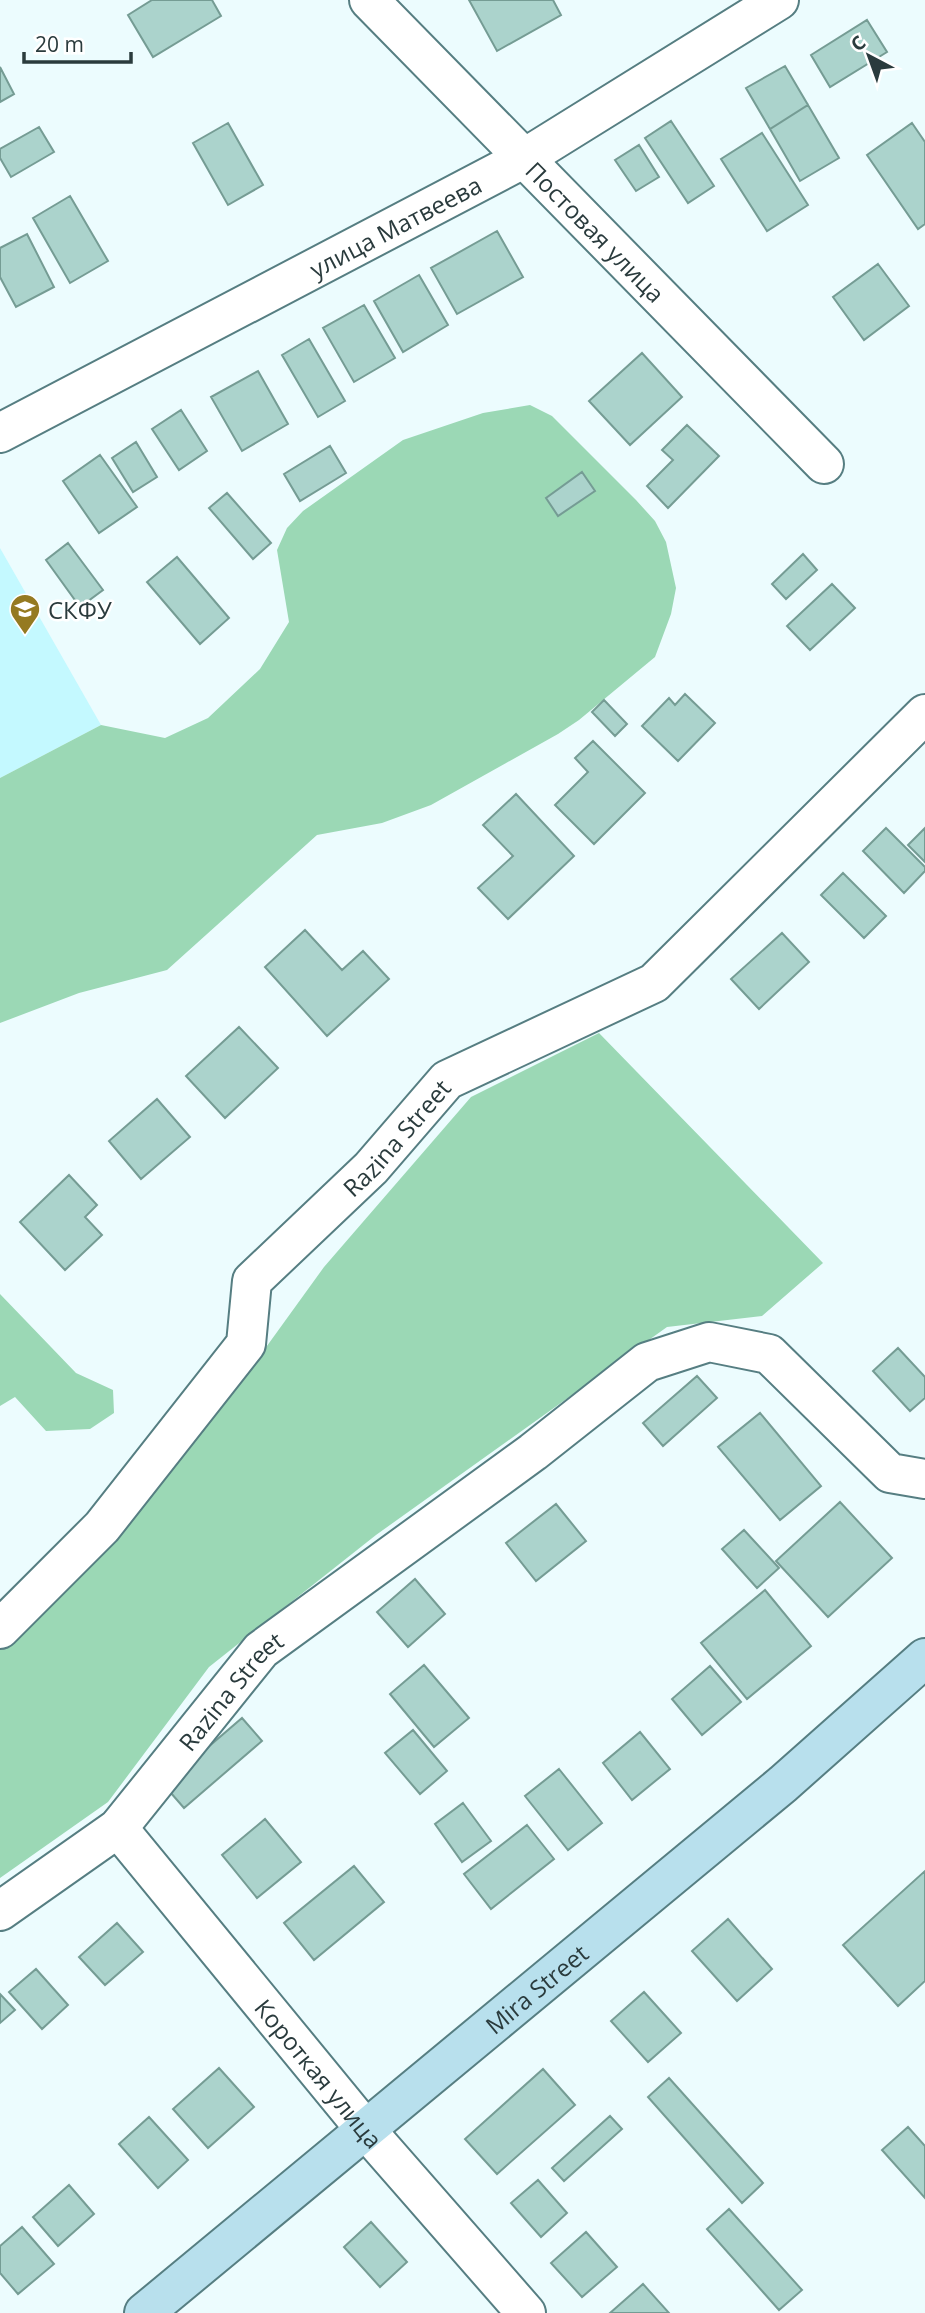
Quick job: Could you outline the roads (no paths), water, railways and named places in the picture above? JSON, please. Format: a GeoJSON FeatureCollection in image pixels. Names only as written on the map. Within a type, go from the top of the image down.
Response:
{"type":"FeatureCollection","features":[{"type":"Feature","properties":{"kind":"main road","name":"Mira Street"},"geometry":{"type":"LineString","coordinates":[[144,2313],[783,1784],[925,1658]]}},
{"type":"Feature","properties":{"kind":"street","name":"Постовая улица"},"geometry":{"type":"LineString","coordinates":[[369,0],[824,464]]}},
{"type":"Feature","properties":{"kind":"street","name":"улица Матвеева"},"geometry":{"type":"LineString","coordinates":[[0,433],[523,159],[779,0]]}},
{"type":"Feature","properties":{"kind":"street","name":"Razina Street"},"geometry":{"type":"LineString","coordinates":[[0,1629],[102,1527],[246,1344],[252,1281],[371,1168],[447,1080],[654,983],[925,714]]}},
{"type":"Feature","properties":{"kind":"street","name":"Razina Street"},"geometry":{"type":"LineString","coordinates":[[0,1911],[118,1828],[261,1650],[533,1452],[648,1362],[709,1342],[769,1354],[890,1473],[925,1479]]}},
{"type":"Feature","properties":{"kind":"street","name":"Короткая улица"},"geometry":{"type":"LineString","coordinates":[[118,1828],[365,2129],[526,2313]]}},
{"type":"Feature","properties":{"kind":"place","name":"СКФУ"},"geometry":{"type":"Point","coordinates":[25,636]}}]}
